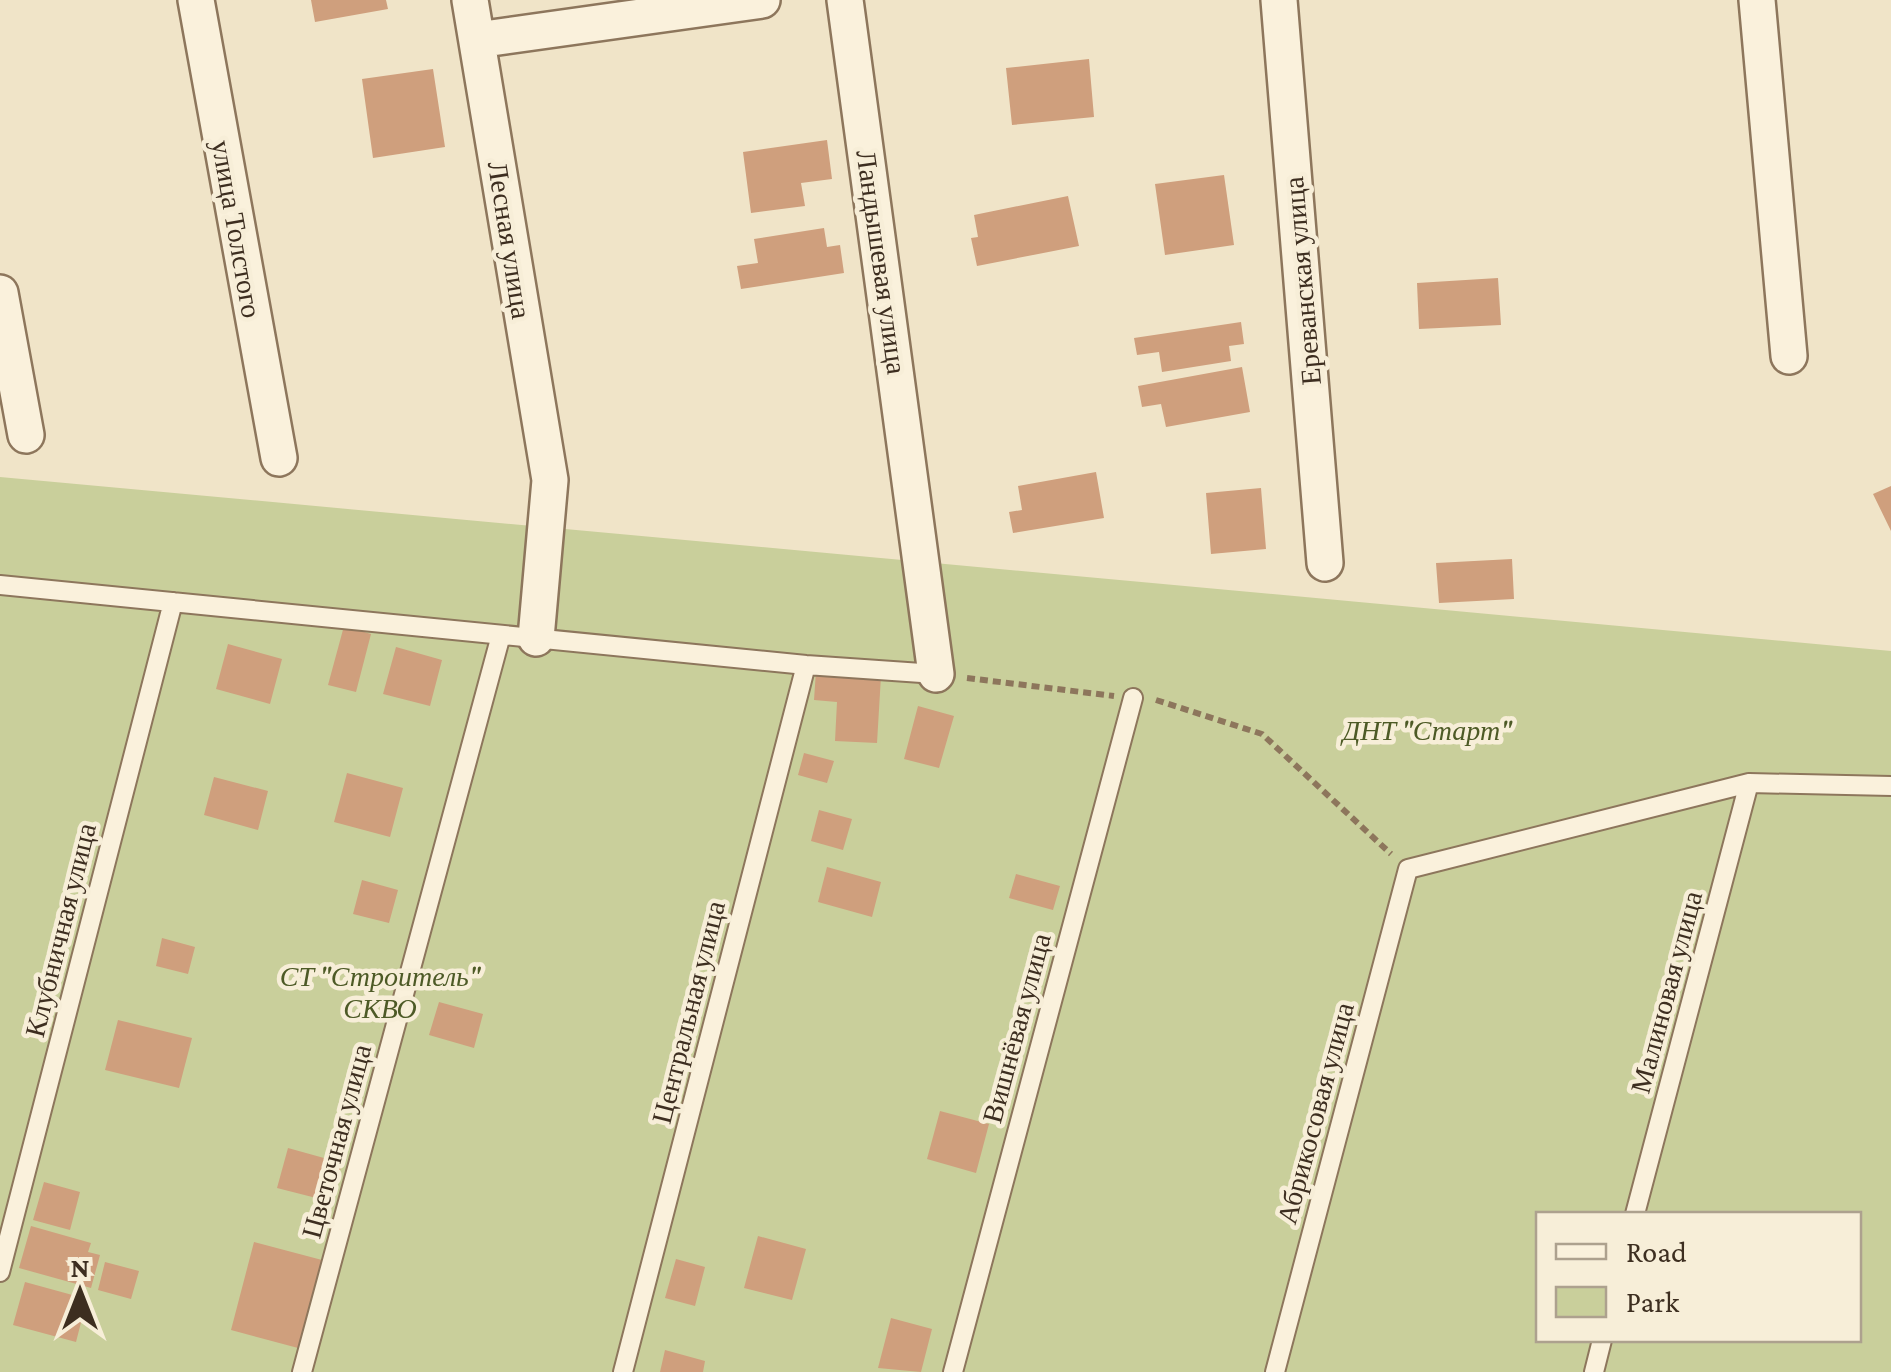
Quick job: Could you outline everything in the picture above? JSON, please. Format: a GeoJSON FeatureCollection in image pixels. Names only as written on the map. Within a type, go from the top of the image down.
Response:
{"type":"FeatureCollection","features":[{"type":"Feature","properties":{"kind":"street","name":"улица Толстого"},"geometry":{"type":"LineString","coordinates":[[196,0],[278,458]]}},
{"type":"Feature","properties":{"kind":"street","name":"Лесная улица"},"geometry":{"type":"LineString","coordinates":[[470,0],[550,480],[519,637]]}},
{"type":"Feature","properties":{"kind":"street"},"geometry":{"type":"LineString","coordinates":[[477,40],[762,0]]}},
{"type":"Feature","properties":{"kind":"street","name":"Ландышевая улица"},"geometry":{"type":"LineString","coordinates":[[845,0],[919,524],[936,674]]}},
{"type":"Feature","properties":{"kind":"street","name":"Ереванская улица"},"geometry":{"type":"LineString","coordinates":[[1279,0],[1325,562]]}},
{"type":"Feature","properties":{"kind":"street"},"geometry":{"type":"LineString","coordinates":[[1757,0],[1788,356]]}},
{"type":"Feature","properties":{"kind":"street"},"geometry":{"type":"LineString","coordinates":[[0,294],[26,436]]}},
{"type":"Feature","properties":{"kind":"lane"},"geometry":{"type":"LineString","coordinates":[[0,585],[806,666],[936,674]]}},
{"type":"Feature","properties":{"kind":"lane","name":"Клубничная улица"},"geometry":{"type":"LineString","coordinates":[[0,1272],[173,602]]}},
{"type":"Feature","properties":{"kind":"lane","name":"Цветочная улица"},"geometry":{"type":"LineString","coordinates":[[302,1372],[519,637]]}},
{"type":"Feature","properties":{"kind":"lane","name":"Центральная улица"},"geometry":{"type":"LineString","coordinates":[[624,1372],[806,666]]}},
{"type":"Feature","properties":{"kind":"lane","name":"Вишнёвая улица"},"geometry":{"type":"LineString","coordinates":[[953,1372],[1133,698]]}},
{"type":"Feature","properties":{"kind":"lane"},"geometry":{"type":"LineString","coordinates":[[1408,869],[1749,783],[1891,786]]}},
{"type":"Feature","properties":{"kind":"lane","name":"Малиновая улица"},"geometry":{"type":"LineString","coordinates":[[1637,1212],[1749,783]]}},
{"type":"Feature","properties":{"kind":"lane","name":"Абрикосовая улица"},"geometry":{"type":"LineString","coordinates":[[1274,1372],[1408,869]]}},
{"type":"Feature","properties":{"kind":"lane"},"geometry":{"type":"LineString","coordinates":[[1594,1372],[1602,1342]]}},
{"type":"Feature","properties":{"kind":"path"},"geometry":{"type":"LineString","coordinates":[[936,674],[1160,701],[1262,734],[1408,869]]}},
{"type":"Feature","properties":{"kind":"green space","name":"СТ \"Строитель\" СКВО"},"geometry":{"type":"Polygon","coordinates":[[[0,477],[1891,651],[1891,1372],[0,1372],[0,477]]]}},
{"type":"Feature","properties":{"kind":"building"},"geometry":{"type":"Polygon","coordinates":[[[311,0],[386,0],[388,9],[315,22],[311,0]]]}},
{"type":"Feature","properties":{"kind":"building"},"geometry":{"type":"Polygon","coordinates":[[[1089,59],[1094,117],[1012,125],[1006,68],[1089,59]]]}},
{"type":"Feature","properties":{"kind":"building"},"geometry":{"type":"Polygon","coordinates":[[[433,69],[445,147],[373,158],[362,79],[433,69]]]}},
{"type":"Feature","properties":{"kind":"building"},"geometry":{"type":"Polygon","coordinates":[[[827,140],[832,179],[801,183],[805,206],[751,213],[743,152],[827,140]]]}},
{"type":"Feature","properties":{"kind":"building"},"geometry":{"type":"Polygon","coordinates":[[[1224,175],[1234,245],[1165,255],[1155,184],[1224,175]]]}},
{"type":"Feature","properties":{"kind":"building"},"geometry":{"type":"Polygon","coordinates":[[[1068,196],[1079,246],[977,266],[971,238],[978,237],[974,215],[1068,196]]]}},
{"type":"Feature","properties":{"kind":"building"},"geometry":{"type":"Polygon","coordinates":[[[824,228],[827,247],[840,245],[844,273],[741,289],[737,266],[758,263],[754,239],[824,228]]]}},
{"type":"Feature","properties":{"kind":"building"},"geometry":{"type":"Polygon","coordinates":[[[1498,278],[1501,325],[1419,329],[1417,283],[1498,278]]]}},
{"type":"Feature","properties":{"kind":"building"},"geometry":{"type":"Polygon","coordinates":[[[1241,322],[1244,344],[1229,346],[1231,361],[1162,372],[1159,352],[1137,355],[1134,338],[1241,322]]]}},
{"type":"Feature","properties":{"kind":"building"},"geometry":{"type":"Polygon","coordinates":[[[1242,367],[1250,412],[1166,427],[1161,404],[1142,407],[1138,386],[1242,367]]]}},
{"type":"Feature","properties":{"kind":"building"},"geometry":{"type":"Polygon","coordinates":[[[1096,472],[1104,518],[1013,533],[1009,512],[1022,510],[1018,486],[1096,472]]]}},
{"type":"Feature","properties":{"kind":"building"},"geometry":{"type":"Polygon","coordinates":[[[1891,486],[1891,531],[1873,494],[1891,486]]]}},
{"type":"Feature","properties":{"kind":"building"},"geometry":{"type":"Polygon","coordinates":[[[1261,488],[1266,549],[1211,554],[1206,493],[1261,488]]]}},
{"type":"Feature","properties":{"kind":"building"},"geometry":{"type":"Polygon","coordinates":[[[1512,559],[1514,599],[1439,603],[1436,563],[1512,559]]]}},
{"type":"Feature","properties":{"kind":"building"},"geometry":{"type":"Polygon","coordinates":[[[344,626],[371,634],[356,692],[328,685],[344,626]]]}},
{"type":"Feature","properties":{"kind":"building"},"geometry":{"type":"Polygon","coordinates":[[[228,644],[282,659],[270,704],[216,689],[228,644]]]}},
{"type":"Feature","properties":{"kind":"building"},"geometry":{"type":"Polygon","coordinates":[[[396,647],[442,660],[430,706],[383,694],[396,647]]]}},
{"type":"Feature","properties":{"kind":"building"},"geometry":{"type":"Polygon","coordinates":[[[816,671],[881,676],[877,743],[835,741],[837,702],[814,700],[816,671]]]}},
{"type":"Feature","properties":{"kind":"building"},"geometry":{"type":"Polygon","coordinates":[[[918,706],[954,716],[939,768],[904,759],[918,706]]]}},
{"type":"Feature","properties":{"kind":"building"},"geometry":{"type":"Polygon","coordinates":[[[804,753],[834,761],[827,783],[798,775],[804,753]]]}},
{"type":"Feature","properties":{"kind":"building"},"geometry":{"type":"Polygon","coordinates":[[[347,773],[403,788],[390,837],[334,822],[347,773]]]}},
{"type":"Feature","properties":{"kind":"building"},"geometry":{"type":"Polygon","coordinates":[[[214,777],[268,791],[258,830],[204,815],[214,777]]]}},
{"type":"Feature","properties":{"kind":"building"},"geometry":{"type":"Polygon","coordinates":[[[819,810],[852,819],[843,850],[811,841],[819,810]]]}},
{"type":"Feature","properties":{"kind":"building"},"geometry":{"type":"Polygon","coordinates":[[[827,867],[881,882],[872,917],[818,902],[827,867]]]}},
{"type":"Feature","properties":{"kind":"building"},"geometry":{"type":"Polygon","coordinates":[[[1016,874],[1060,886],[1053,910],[1009,898],[1016,874]]]}},
{"type":"Feature","properties":{"kind":"building"},"geometry":{"type":"Polygon","coordinates":[[[362,880],[398,890],[389,923],[353,914],[362,880]]]}},
{"type":"Feature","properties":{"kind":"building"},"geometry":{"type":"Polygon","coordinates":[[[162,938],[195,947],[188,974],[156,966],[162,938]]]}},
{"type":"Feature","properties":{"kind":"building"},"geometry":{"type":"Polygon","coordinates":[[[439,1002],[483,1014],[474,1048],[429,1035],[439,1002]]]}},
{"type":"Feature","properties":{"kind":"building"},"geometry":{"type":"Polygon","coordinates":[[[118,1020],[192,1038],[179,1088],[105,1070],[118,1020]]]}},
{"type":"Feature","properties":{"kind":"building"},"geometry":{"type":"Polygon","coordinates":[[[940,1111],[989,1124],[976,1173],[927,1159],[940,1111]]]}},
{"type":"Feature","properties":{"kind":"building"},"geometry":{"type":"Polygon","coordinates":[[[288,1148],[342,1163],[332,1202],[277,1188],[288,1148]]]}},
{"type":"Feature","properties":{"kind":"building"},"geometry":{"type":"Polygon","coordinates":[[[44,1182],[80,1192],[70,1230],[33,1220],[44,1182]]]}},
{"type":"Feature","properties":{"kind":"building"},"geometry":{"type":"Polygon","coordinates":[[[31,1226],[91,1243],[88,1252],[100,1255],[91,1288],[19,1268],[31,1226]]]}},
{"type":"Feature","properties":{"kind":"building"},"geometry":{"type":"Polygon","coordinates":[[[758,1236],[806,1249],[792,1300],[744,1288],[758,1236]]]}},
{"type":"Feature","properties":{"kind":"building"},"geometry":{"type":"Polygon","coordinates":[[[254,1242],[322,1260],[298,1348],[231,1330],[254,1242]]]}},
{"type":"Feature","properties":{"kind":"building"},"geometry":{"type":"Polygon","coordinates":[[[676,1259],[705,1267],[695,1306],[665,1298],[676,1259]]]}},
{"type":"Feature","properties":{"kind":"building"},"geometry":{"type":"Polygon","coordinates":[[[105,1262],[139,1271],[131,1299],[98,1290],[105,1262]]]}},
{"type":"Feature","properties":{"kind":"building"},"geometry":{"type":"Polygon","coordinates":[[[25,1282],[87,1299],[76,1342],[13,1325],[25,1282]]]}},
{"type":"Feature","properties":{"kind":"building"},"geometry":{"type":"Polygon","coordinates":[[[891,1318],[932,1329],[921,1372],[878,1368],[891,1318]]]}},
{"type":"Feature","properties":{"kind":"building"},"geometry":{"type":"Polygon","coordinates":[[[665,1350],[705,1361],[703,1372],[660,1372],[665,1350]]]}},
{"type":"Feature","properties":{"kind":"park label","name":"ДНТ \"Старт\""},"geometry":{"type":"Point","coordinates":[1427,730]}}]}
